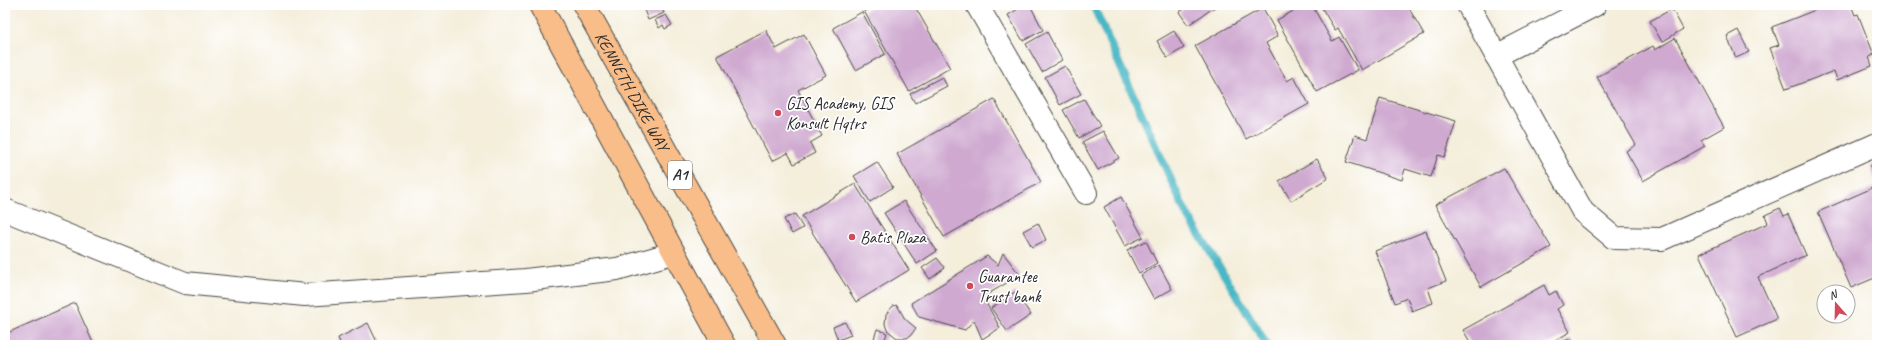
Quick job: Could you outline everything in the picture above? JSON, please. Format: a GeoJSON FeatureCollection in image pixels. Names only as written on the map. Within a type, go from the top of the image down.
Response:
{"type":"FeatureCollection","features":[{"type":"Feature","properties":{"kind":"highway"},"geometry":{"type":"LineString","coordinates":[[540,5],[724,345]]}},
{"type":"Feature","properties":{"kind":"highway","name":"KENNETH DIKE WAY"},"geometry":{"type":"LineString","coordinates":[[584,5],[775,345]]}},
{"type":"Feature","properties":{"kind":"street"},"geometry":{"type":"LineString","coordinates":[[977,5],[1086,193]]}},
{"type":"Feature","properties":{"kind":"street"},"geometry":{"type":"LineString","coordinates":[[1468,5],[1583,212],[1614,238],[1662,239],[1877,144]]}},
{"type":"Feature","properties":{"kind":"street"},"geometry":{"type":"LineString","coordinates":[[1496,56],[1595,5]]}},
{"type":"Feature","properties":{"kind":"street"},"geometry":{"type":"LineString","coordinates":[[5,210],[185,283],[304,295],[526,280],[617,269],[673,253]]}},
{"type":"Feature","properties":{"kind":"building"},"geometry":{"type":"Polygon","coordinates":[[[642,5],[661,5],[664,13],[648,20],[642,5]]]}},
{"type":"Feature","properties":{"kind":"building"},"geometry":{"type":"Polygon","coordinates":[[[876,5],[914,5],[950,68],[909,91],[864,11],[876,5]]]}},
{"type":"Feature","properties":{"kind":"building"},"geometry":{"type":"Polygon","coordinates":[[[1025,5],[1030,5],[1043,30],[1023,41],[1008,15],[1025,5]]]}},
{"type":"Feature","properties":{"kind":"building"},"geometry":{"type":"Polygon","coordinates":[[[1180,5],[1218,5],[1188,25],[1179,12],[1183,10],[1180,5]]]}},
{"type":"Feature","properties":{"kind":"building"},"geometry":{"type":"Polygon","coordinates":[[[1304,5],[1312,5],[1332,41],[1339,37],[1358,70],[1317,92],[1277,20],[1304,5]]]}},
{"type":"Feature","properties":{"kind":"building"},"geometry":{"type":"Polygon","coordinates":[[[1320,5],[1407,5],[1424,34],[1362,70],[1338,28],[1335,30],[1320,5]]]}},
{"type":"Feature","properties":{"kind":"building"},"geometry":{"type":"Polygon","coordinates":[[[1828,5],[1851,5],[1855,15],[1858,14],[1874,55],[1869,57],[1872,66],[1837,80],[1834,71],[1786,89],[1770,48],[1779,45],[1772,27],[1828,5]]]}},
{"type":"Feature","properties":{"kind":"building"},"geometry":{"type":"Polygon","coordinates":[[[1263,8],[1278,36],[1266,43],[1287,81],[1294,77],[1309,104],[1246,139],[1195,46],[1263,8]]]}},
{"type":"Feature","properties":{"kind":"building"},"geometry":{"type":"Polygon","coordinates":[[[1672,9],[1683,29],[1662,42],[1650,21],[1672,9]]]}},
{"type":"Feature","properties":{"kind":"building"},"geometry":{"type":"Polygon","coordinates":[[[862,12],[885,54],[856,70],[833,28],[862,12]]]}},
{"type":"Feature","properties":{"kind":"building"},"geometry":{"type":"Polygon","coordinates":[[[666,15],[672,25],[665,29],[663,25],[659,28],[655,20],[666,15]]]}},
{"type":"Feature","properties":{"kind":"building","name":"GIS Academy, GIS Konsult Hqtrs"},"geometry":{"type":"Polygon","coordinates":[[[766,30],[776,49],[804,34],[826,75],[798,90],[822,136],[810,143],[815,153],[794,164],[788,153],[772,161],[717,56],[766,30]]]}},
{"type":"Feature","properties":{"kind":"building"},"geometry":{"type":"Polygon","coordinates":[[[1738,30],[1749,52],[1736,58],[1727,36],[1738,30]]]}},
{"type":"Feature","properties":{"kind":"building"},"geometry":{"type":"Polygon","coordinates":[[[1174,31],[1184,48],[1167,58],[1157,41],[1174,31]]]}},
{"type":"Feature","properties":{"kind":"building"},"geometry":{"type":"Polygon","coordinates":[[[1047,32],[1062,60],[1042,72],[1026,44],[1047,32]]]}},
{"type":"Feature","properties":{"kind":"building"},"geometry":{"type":"Polygon","coordinates":[[[1675,38],[1724,127],[1701,140],[1705,146],[1643,181],[1626,151],[1636,145],[1597,77],[1653,46],[1655,50],[1675,38]]]}},
{"type":"Feature","properties":{"kind":"building"},"geometry":{"type":"Polygon","coordinates":[[[1065,66],[1081,94],[1060,105],[1045,77],[1065,66]]]}},
{"type":"Feature","properties":{"kind":"building"},"geometry":{"type":"Polygon","coordinates":[[[942,77],[947,86],[915,103],[910,94],[942,77]]]}},
{"type":"Feature","properties":{"kind":"building"},"geometry":{"type":"Polygon","coordinates":[[[1380,98],[1456,121],[1445,157],[1438,155],[1431,177],[1405,169],[1402,180],[1346,162],[1355,135],[1367,139],[1380,98]]]}},
{"type":"Feature","properties":{"kind":"building"},"geometry":{"type":"Polygon","coordinates":[[[994,99],[1041,182],[944,237],[897,154],[994,99]]]}},
{"type":"Feature","properties":{"kind":"building"},"geometry":{"type":"Polygon","coordinates":[[[1084,99],[1100,126],[1079,138],[1063,110],[1084,99]]]}},
{"type":"Feature","properties":{"kind":"building"},"geometry":{"type":"Polygon","coordinates":[[[1103,131],[1119,158],[1098,170],[1082,142],[1103,131]]]}},
{"type":"Feature","properties":{"kind":"building"},"geometry":{"type":"Polygon","coordinates":[[[1317,159],[1328,178],[1291,201],[1279,181],[1317,159]]]}},
{"type":"Feature","properties":{"kind":"building"},"geometry":{"type":"Polygon","coordinates":[[[877,162],[893,187],[870,202],[854,176],[877,162]]]}},
{"type":"Feature","properties":{"kind":"building"},"geometry":{"type":"Polygon","coordinates":[[[1877,163],[1877,179],[1875,180],[1870,166],[1877,163]]]}},
{"type":"Feature","properties":{"kind":"building"},"geometry":{"type":"Polygon","coordinates":[[[1504,168],[1551,247],[1481,287],[1435,205],[1504,168]]]}},
{"type":"Feature","properties":{"kind":"building","name":"Batis Plaza"},"geometry":{"type":"Polygon","coordinates":[[[855,184],[909,270],[856,302],[802,216],[855,184]]]}},
{"type":"Feature","properties":{"kind":"building"},"geometry":{"type":"Polygon","coordinates":[[[1877,186],[1877,277],[1856,286],[1856,284],[1849,284],[1818,212],[1877,186]]]}},
{"type":"Feature","properties":{"kind":"building"},"geometry":{"type":"Polygon","coordinates":[[[1121,197],[1143,237],[1125,246],[1104,207],[1121,197]]]}},
{"type":"Feature","properties":{"kind":"building"},"geometry":{"type":"Polygon","coordinates":[[[904,201],[937,251],[917,264],[884,213],[904,201]]]}},
{"type":"Feature","properties":{"kind":"building"},"geometry":{"type":"Polygon","coordinates":[[[1780,208],[1784,216],[1788,214],[1806,255],[1758,277],[1777,319],[1737,337],[1699,254],[1768,223],[1765,215],[1780,208]]]}},
{"type":"Feature","properties":{"kind":"building"},"geometry":{"type":"Polygon","coordinates":[[[795,214],[803,228],[792,234],[784,219],[795,214]]]}},
{"type":"Feature","properties":{"kind":"building"},"geometry":{"type":"Polygon","coordinates":[[[1038,223],[1046,240],[1032,247],[1023,231],[1038,223]]]}},
{"type":"Feature","properties":{"kind":"building"},"geometry":{"type":"Polygon","coordinates":[[[1426,231],[1446,281],[1428,288],[1433,303],[1412,311],[1407,298],[1395,303],[1375,251],[1426,231]]]}},
{"type":"Feature","properties":{"kind":"building"},"geometry":{"type":"Polygon","coordinates":[[[1146,241],[1157,263],[1139,273],[1127,250],[1146,241]]]}},
{"type":"Feature","properties":{"kind":"building","name":"Guarantee Trust bank"},"geometry":{"type":"Polygon","coordinates":[[[1003,253],[1020,275],[983,297],[1000,328],[982,339],[974,320],[965,330],[919,317],[911,303],[987,256],[998,265],[1003,253]]]}},
{"type":"Feature","properties":{"kind":"building"},"geometry":{"type":"Polygon","coordinates":[[[937,258],[945,268],[930,279],[922,268],[937,258]]]}},
{"type":"Feature","properties":{"kind":"building"},"geometry":{"type":"Polygon","coordinates":[[[1159,265],[1172,289],[1154,299],[1141,275],[1159,265]]]}},
{"type":"Feature","properties":{"kind":"building"},"geometry":{"type":"Polygon","coordinates":[[[1544,285],[1549,295],[1556,291],[1563,305],[1557,309],[1570,332],[1547,345],[1472,345],[1463,330],[1544,285]]]}},
{"type":"Feature","properties":{"kind":"building"},"geometry":{"type":"Polygon","coordinates":[[[1015,292],[1031,315],[1007,331],[991,308],[1015,292]]]}},
{"type":"Feature","properties":{"kind":"building"},"geometry":{"type":"Polygon","coordinates":[[[75,303],[94,345],[5,345],[5,334],[75,303]]]}},
{"type":"Feature","properties":{"kind":"building"},"geometry":{"type":"Polygon","coordinates":[[[897,305],[905,319],[916,328],[907,338],[897,338],[887,330],[885,324],[886,314],[893,306],[897,305]]]}},
{"type":"Feature","properties":{"kind":"building"},"geometry":{"type":"Polygon","coordinates":[[[845,322],[851,335],[838,340],[833,327],[845,322]]]}},
{"type":"Feature","properties":{"kind":"building"},"geometry":{"type":"Polygon","coordinates":[[[368,323],[377,342],[370,345],[341,345],[338,338],[368,323]]]}},
{"type":"Feature","properties":{"kind":"building"},"geometry":{"type":"Polygon","coordinates":[[[877,329],[887,333],[883,345],[873,342],[877,329]]]}},
{"type":"Feature","properties":{"kind":"building"},"geometry":{"type":"Polygon","coordinates":[[[1571,338],[1574,345],[1558,345],[1571,338]]]}},
{"type":"Feature","properties":{"kind":"waterway"},"geometry":{"type":"LineString","coordinates":[[1093,5],[1184,209],[1267,345]]}},
{"type":"Feature","properties":{"kind":"place","name":"GIS Academy, GIS Konsult Hqtrs"},"geometry":{"type":"Point","coordinates":[778,113]}},
{"type":"Feature","properties":{"kind":"place","name":"Batis Plaza"},"geometry":{"type":"Point","coordinates":[852,237]}},
{"type":"Feature","properties":{"kind":"place","name":"Guarantee Trust bank"},"geometry":{"type":"Point","coordinates":[970,286]}}]}
